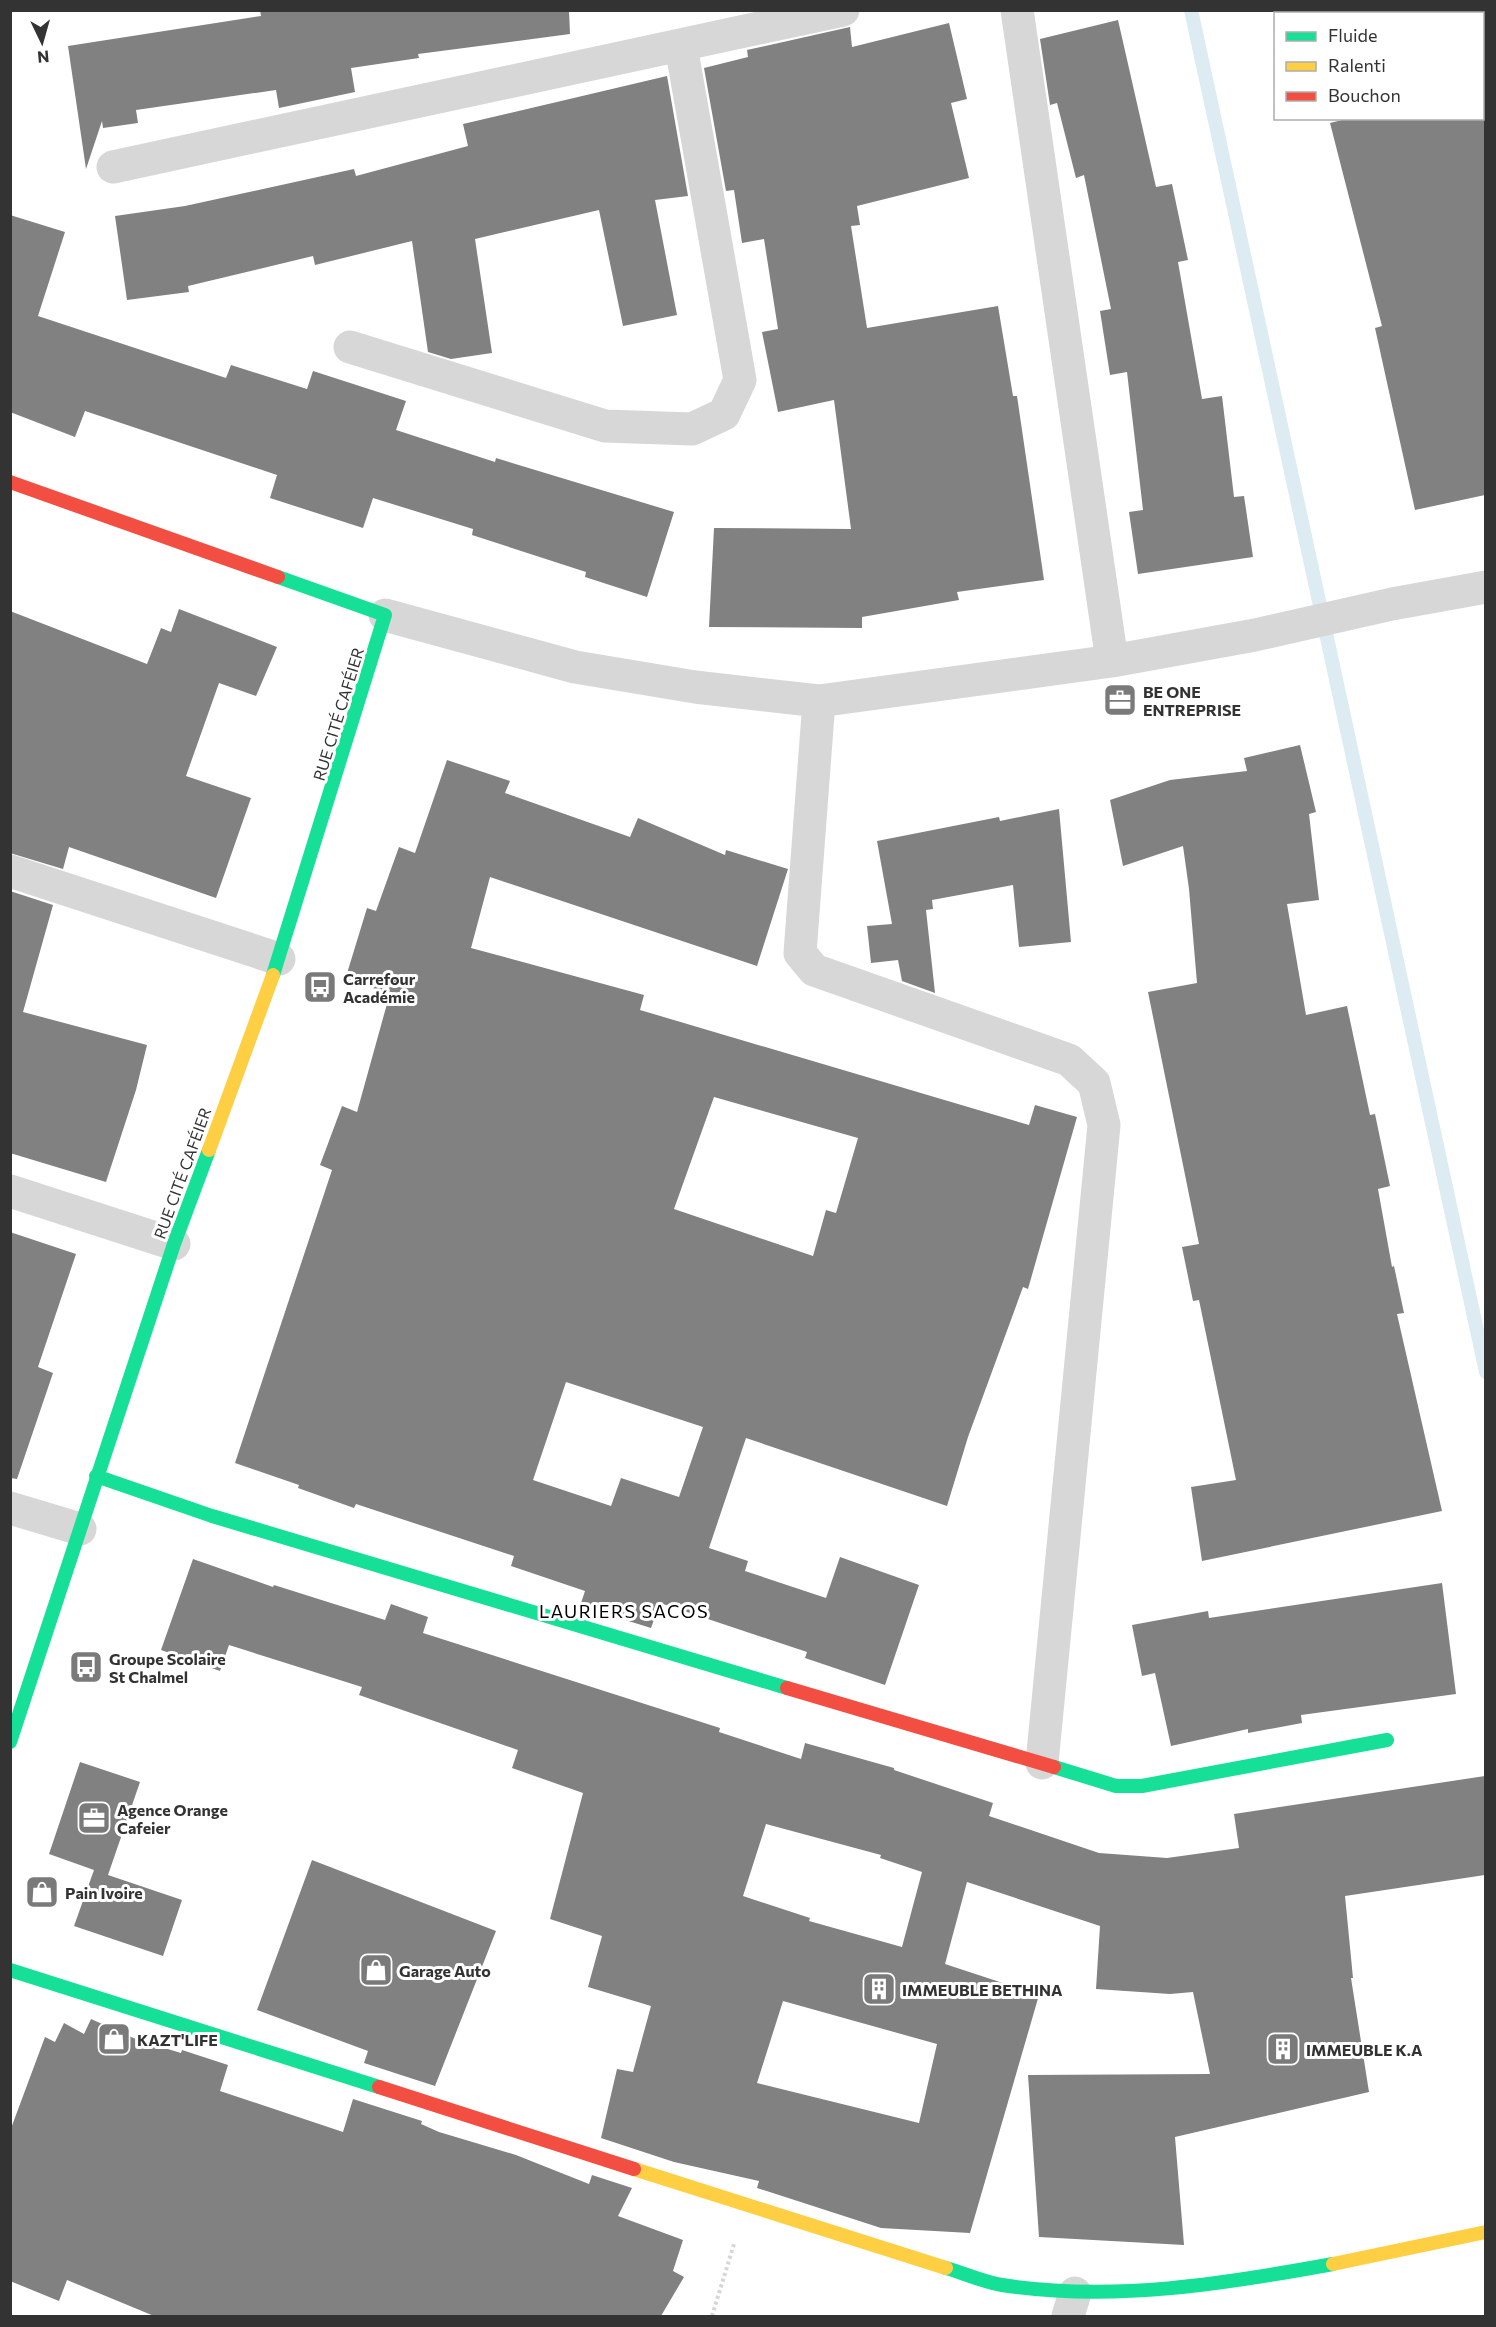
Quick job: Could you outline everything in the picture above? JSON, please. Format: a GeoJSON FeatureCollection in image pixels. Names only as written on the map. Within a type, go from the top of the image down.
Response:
{"type":"FeatureCollection","features":[{"type":"Feature","properties":{"kind":"street"},"geometry":{"type":"LineString","coordinates":[[113,167],[843,10]]}},
{"type":"Feature","properties":{"kind":"street"},"geometry":{"type":"LineString","coordinates":[[1017,10],[1112,661]]}},
{"type":"Feature","properties":{"kind":"street"},"geometry":{"type":"LineString","coordinates":[[350,347],[605,426],[692,429],[724,414],[740,380],[681,46]]}},
{"type":"Feature","properties":{"kind":"street"},"geometry":{"type":"LineString","coordinates":[[10,482],[385,615],[575,667],[695,687],[819,701],[1112,661],[1255,635],[1392,604],[1485,587]]}},
{"type":"Feature","properties":{"kind":"street","name":"RUE CITÉ CAFÉIER"},"geometry":{"type":"LineString","coordinates":[[10,1742],[174,1244],[279,959],[385,615]]}},
{"type":"Feature","properties":{"kind":"street"},"geometry":{"type":"LineString","coordinates":[[819,701],[800,953],[814,970],[1069,1060],[1094,1083],[1104,1125],[1042,1763]]}},
{"type":"Feature","properties":{"kind":"street"},"geometry":{"type":"LineString","coordinates":[[10,871],[279,959]]}},
{"type":"Feature","properties":{"kind":"street"},"geometry":{"type":"LineString","coordinates":[[10,1191],[174,1244]]}},
{"type":"Feature","properties":{"kind":"street"},"geometry":{"type":"LineString","coordinates":[[96,1476],[212,1516],[1116,1786],[1142,1786],[1387,1740]]}},
{"type":"Feature","properties":{"kind":"street"},"geometry":{"type":"LineString","coordinates":[[10,1508],[80,1529]]}},
{"type":"Feature","properties":{"kind":"street"},"geometry":{"type":"LineString","coordinates":[[10,1970],[1000,2285],[1071,2305],[1206,2286],[1404,2250],[1485,2232]]}},
{"type":"Feature","properties":{"kind":"path"},"geometry":{"type":"LineString","coordinates":[[712,2316],[746,2203]]}},
{"type":"Feature","properties":{"kind":"building"},"geometry":{"type":"Polygon","coordinates":[[[260,10],[569,10],[570,34],[418,54],[419,58],[351,68],[355,92],[279,108],[276,90],[136,110],[138,123],[103,128],[102,121],[86,169],[68,46],[261,16],[260,10]]]}},
{"type":"Feature","properties":{"kind":"building"},"geometry":{"type":"Polygon","coordinates":[[[1118,20],[1156,187],[1172,184],[1188,260],[1178,262],[1202,399],[1222,396],[1234,497],[1244,496],[1253,557],[1138,574],[1129,512],[1143,510],[1127,372],[1110,375],[1100,311],[1111,309],[1084,175],[1076,178],[1057,103],[1050,105],[1040,39],[1118,20]]]}},
{"type":"Feature","properties":{"kind":"building"},"geometry":{"type":"Polygon","coordinates":[[[949,23],[967,99],[951,103],[969,178],[857,206],[860,225],[851,226],[867,328],[998,306],[1013,396],[1017,396],[1044,580],[957,592],[959,600],[862,617],[862,628],[709,627],[714,528],[851,529],[834,400],[778,412],[762,332],[778,329],[764,239],[742,243],[734,190],[726,191],[704,68],[748,57],[747,50],[850,27],[852,47],[949,23]]]}},
{"type":"Feature","properties":{"kind":"building"},"geometry":{"type":"Polygon","coordinates":[[[667,76],[688,196],[655,200],[677,315],[623,326],[599,210],[475,239],[492,353],[451,359],[428,352],[412,241],[315,265],[313,256],[188,286],[189,292],[127,300],[115,216],[185,206],[354,169],[356,176],[468,146],[463,124],[667,76]]]}},
{"type":"Feature","properties":{"kind":"building"},"geometry":{"type":"Polygon","coordinates":[[[1485,118],[1485,495],[1415,510],[1375,328],[1382,326],[1330,123],[1342,120],[1484,120],[1485,118]]]}},
{"type":"Feature","properties":{"kind":"building"},"geometry":{"type":"Polygon","coordinates":[[[10,215],[65,232],[38,316],[226,378],[231,365],[307,389],[313,371],[406,401],[396,430],[495,462],[496,458],[674,512],[647,597],[585,577],[586,572],[472,535],[473,529],[373,498],[363,528],[270,498],[277,475],[85,411],[75,437],[10,412],[10,215]]]}},
{"type":"Feature","properties":{"kind":"building"},"geometry":{"type":"Polygon","coordinates":[[[179,609],[277,647],[256,696],[219,683],[186,776],[251,798],[216,898],[69,847],[63,869],[10,853],[10,611],[147,664],[161,628],[171,632],[179,609]]]}},
{"type":"Feature","properties":{"kind":"building"},"geometry":{"type":"Polygon","coordinates":[[[1300,745],[1316,812],[1309,814],[1319,900],[1287,904],[1306,1015],[1347,1006],[1370,1115],[1375,1114],[1390,1186],[1378,1189],[1392,1267],[1394,1266],[1404,1313],[1397,1314],[1442,1511],[1202,1561],[1191,1487],[1236,1480],[1199,1300],[1193,1301],[1182,1247],[1199,1244],[1148,992],[1197,983],[1189,889],[1183,846],[1123,866],[1110,800],[1170,780],[1247,771],[1244,758],[1300,745]]]}},
{"type":"Feature","properties":{"kind":"building"},"geometry":{"type":"Polygon","coordinates":[[[447,760],[510,781],[505,793],[630,837],[638,818],[725,855],[726,850],[788,869],[757,966],[490,877],[471,948],[644,995],[640,1010],[1029,1125],[1035,1105],[1077,1117],[1028,1289],[1023,1287],[968,1437],[947,1506],[746,1438],[709,1548],[748,1561],[745,1571],[826,1598],[840,1557],[919,1585],[885,1685],[805,1658],[807,1652],[660,1603],[651,1628],[580,1606],[585,1591],[511,1566],[514,1556],[356,1504],[354,1508],[298,1488],[299,1485],[235,1463],[332,1170],[320,1165],[342,1106],[357,1112],[390,993],[345,980],[367,908],[376,911],[399,847],[415,853],[447,760]],[[714,1097],[674,1209],[813,1256],[826,1210],[836,1213],[858,1138],[714,1097]],[[566,1382],[533,1480],[611,1506],[621,1478],[679,1497],[703,1427],[566,1382]]]}},
{"type":"Feature","properties":{"kind":"building"},"geometry":{"type":"Polygon","coordinates":[[[1059,809],[1071,942],[1019,947],[1013,885],[932,900],[933,909],[926,910],[935,993],[902,981],[898,960],[871,963],[867,926],[892,924],[877,841],[999,817],[1000,821],[1059,809]]]}},
{"type":"Feature","properties":{"kind":"building"},"geometry":{"type":"Polygon","coordinates":[[[10,891],[53,905],[23,1012],[147,1045],[136,1090],[106,1182],[10,1153],[10,891]]]}},
{"type":"Feature","properties":{"kind":"building"},"geometry":{"type":"Polygon","coordinates":[[[10,1232],[76,1254],[38,1367],[53,1373],[17,1479],[10,1478],[10,1232]]]}},
{"type":"Feature","properties":{"kind":"building"},"geometry":{"type":"Polygon","coordinates":[[[193,1559],[273,1587],[274,1585],[385,1620],[391,1604],[428,1617],[423,1633],[720,1728],[719,1732],[801,1759],[805,1743],[894,1768],[894,1770],[993,1803],[989,1816],[1099,1853],[1167,1858],[1239,1848],[1234,1814],[1485,1776],[1485,1875],[1345,1896],[1353,1978],[1351,1978],[1369,2092],[1175,2137],[1184,2245],[1039,2237],[1028,2075],[1210,2074],[1193,1992],[1170,1994],[1096,1989],[1100,1926],[967,1882],[945,1964],[1039,1995],[970,2233],[881,2228],[757,2188],[759,2181],[674,2162],[601,2138],[617,2069],[633,2072],[651,2006],[588,1987],[602,1936],[550,1919],[583,1793],[512,1768],[518,1750],[359,1695],[362,1687],[229,1645],[220,1671],[161,1650],[193,1559]],[[766,1824],[743,1896],[810,1918],[809,1921],[902,1947],[922,1872],[880,1858],[881,1855],[766,1824]],[[783,2001],[757,2083],[919,2123],[937,2044],[783,2001]]]}},
{"type":"Feature","properties":{"kind":"building"},"geometry":{"type":"Polygon","coordinates":[[[1442,1583],[1456,1694],[1301,1715],[1302,1723],[1248,1733],[1248,1729],[1171,1746],[1155,1673],[1142,1676],[1132,1625],[1208,1611],[1209,1618],[1442,1583]]]}},
{"type":"Feature","properties":{"kind":"building"},"geometry":{"type":"Polygon","coordinates":[[[80,1762],[140,1782],[108,1875],[182,1900],[163,1956],[74,1926],[94,1870],[49,1854],[80,1762]]]}},
{"type":"Feature","properties":{"kind":"building","name":"Garage Auto"},"geometry":{"type":"Polygon","coordinates":[[[312,1860],[496,1931],[435,2086],[364,2063],[368,2051],[257,2010],[312,1860]]]}},
{"type":"Feature","properties":{"kind":"building"},"geometry":{"type":"Polygon","coordinates":[[[91,2019],[138,2040],[181,2053],[182,2050],[228,2065],[220,2091],[343,2132],[353,2099],[422,2121],[421,2124],[439,2132],[516,2155],[589,2184],[592,2175],[632,2188],[618,2216],[683,2240],[673,2271],[684,2277],[661,2316],[154,2316],[67,2280],[59,2301],[10,2281],[10,2131],[45,2037],[55,2042],[64,2023],[84,2034],[91,2019]]]}},
{"type":"Feature","properties":{"kind":"waterway"},"geometry":{"type":"LineString","coordinates":[[1191,10],[1486,1372]]}},
{"type":"Feature","properties":{"kind":"traffic: fast"},"geometry":{"type":"LineString","coordinates":[[273,975],[385,615],[278,577]]}},
{"type":"Feature","properties":{"kind":"traffic: fast"},"geometry":{"type":"LineString","coordinates":[[10,1742],[174,1244],[209,1150]]}},
{"type":"Feature","properties":{"kind":"traffic: fast"},"geometry":{"type":"LineString","coordinates":[[96,1476],[212,1516],[787,1688]]}},
{"type":"Feature","properties":{"kind":"traffic: fast"},"geometry":{"type":"LineString","coordinates":[[1054,1767],[1116,1786],[1142,1786],[1387,1740]]}},
{"type":"Feature","properties":{"kind":"traffic: fast"},"geometry":{"type":"LineString","coordinates":[[10,1970],[379,2087]]}},
{"type":"Feature","properties":{"kind":"traffic: fast"},"geometry":{"type":"LineString","coordinates":[[946,2268],[1002,2285],[1085,2292],[1210,2284],[1333,2264]]}},
{"type":"Feature","properties":{"kind":"traffic: slow"},"geometry":{"type":"LineString","coordinates":[[209,1150],[273,975]]}},
{"type":"Feature","properties":{"kind":"traffic: slow"},"geometry":{"type":"LineString","coordinates":[[634,2169],[946,2268]]}},
{"type":"Feature","properties":{"kind":"traffic: slow"},"geometry":{"type":"LineString","coordinates":[[1333,2264],[1486,2232]]}},
{"type":"Feature","properties":{"kind":"traffic: jam"},"geometry":{"type":"LineString","coordinates":[[10,482],[278,577]]}},
{"type":"Feature","properties":{"kind":"traffic: jam"},"geometry":{"type":"LineString","coordinates":[[787,1688],[1054,1767]]}},
{"type":"Feature","properties":{"kind":"traffic: jam"},"geometry":{"type":"LineString","coordinates":[[379,2087],[634,2169]]}},
{"type":"Feature","properties":{"kind":"place","name":"BE ONE ENTREPRISE"},"geometry":{"type":"Point","coordinates":[1120,700]}},
{"type":"Feature","properties":{"kind":"place","name":"Carrefour Académie"},"geometry":{"type":"Point","coordinates":[320,987]}},
{"type":"Feature","properties":{"kind":"place","name":"Groupe Scolaire St Chalmel"},"geometry":{"type":"Point","coordinates":[86,1667]}},
{"type":"Feature","properties":{"kind":"place","name":"Agence Orange Cafeier"},"geometry":{"type":"Point","coordinates":[94,1818]}},
{"type":"Feature","properties":{"kind":"place","name":"Pain Ivoire"},"geometry":{"type":"Point","coordinates":[42,1892]}},
{"type":"Feature","properties":{"kind":"place","name":"Garage Auto"},"geometry":{"type":"Point","coordinates":[376,1970]}},
{"type":"Feature","properties":{"kind":"place","name":"IMMEUBLE BETHINA"},"geometry":{"type":"Point","coordinates":[879,1989]}},
{"type":"Feature","properties":{"kind":"place","name":"KAZT'LIFE"},"geometry":{"type":"Point","coordinates":[114,2039]}},
{"type":"Feature","properties":{"kind":"place","name":"IMMEUBLE K.A"},"geometry":{"type":"Point","coordinates":[1283,2049]}},
{"type":"Feature","properties":{"kind":"district","name":"LAURIERS SACOS"},"geometry":{"type":"Point","coordinates":[624,1611]}}]}
